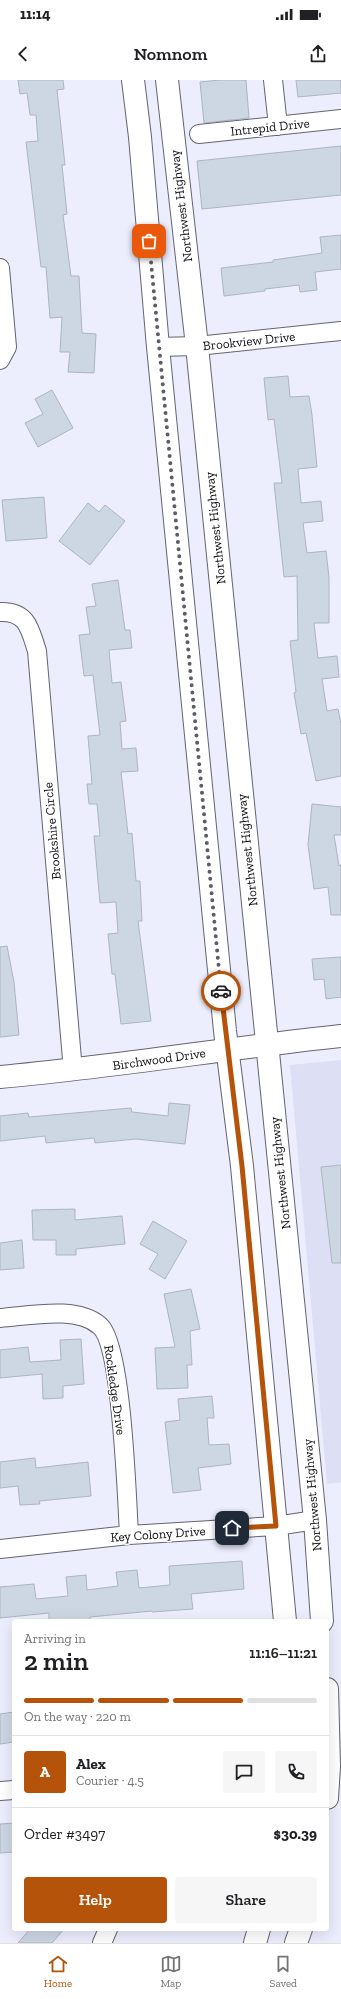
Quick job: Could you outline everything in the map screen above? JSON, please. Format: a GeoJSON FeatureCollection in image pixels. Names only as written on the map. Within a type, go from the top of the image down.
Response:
{"type":"FeatureCollection","features":[{"type":"Feature","properties":{"kind":"main road"},"geometry":{"type":"LineString","coordinates":[[133,80],[141,144],[158,347],[227,1050],[242,1166],[285,1619]]}},
{"type":"Feature","properties":{"kind":"main road","name":"Northwest Highway"},"geometry":{"type":"LineString","coordinates":[[167,80],[197,346],[266,1044],[316,1520],[322,1619]]}},
{"type":"Feature","properties":{"kind":"main road","name":"Birchwood Drive"},"geometry":{"type":"LineString","coordinates":[[0,1077],[73,1071],[266,1044],[341,1036]]}},
{"type":"Feature","properties":{"kind":"main road"},"geometry":{"type":"LineString","coordinates":[[255,1943],[258,1931]]}},
{"type":"Feature","properties":{"kind":"main road"},"geometry":{"type":"LineString","coordinates":[[296,1943],[300,1931]]}},
{"type":"Feature","properties":{"kind":"street"},"geometry":{"type":"LineString","coordinates":[[273,80],[278,126]]}},
{"type":"Feature","properties":{"kind":"street","name":"Intrepid Drive"},"geometry":{"type":"LineString","coordinates":[[199,134],[341,120]]}},
{"type":"Feature","properties":{"kind":"street"},"geometry":{"type":"LineString","coordinates":[[0,268],[7,347],[0,360]]}},
{"type":"Feature","properties":{"kind":"street","name":"Brookview Drive"},"geometry":{"type":"LineString","coordinates":[[158,347],[197,346],[341,332]]}},
{"type":"Feature","properties":{"kind":"street","name":"Brookshire Circle"},"geometry":{"type":"LineString","coordinates":[[0,612],[8,612],[21,616],[29,626],[36,651],[73,1071]]}},
{"type":"Feature","properties":{"kind":"street","name":"Rockledge Drive"},"geometry":{"type":"LineString","coordinates":[[0,1318],[62,1313],[83,1317],[100,1326],[107,1337],[112,1350],[121,1419],[129,1535]]}},
{"type":"Feature","properties":{"kind":"street","name":"Key Colony Drive"},"geometry":{"type":"LineString","coordinates":[[0,1549],[129,1535],[276,1526],[316,1520]]}},
{"type":"Feature","properties":{"kind":"street"},"geometry":{"type":"LineString","coordinates":[[0,1791],[12,1790]]}},
{"type":"Feature","properties":{"kind":"street"},"geometry":{"type":"LineString","coordinates":[[102,1943],[107,1931]]}},
{"type":"Feature","properties":{"kind":"shaded area"},"geometry":{"type":"Polygon","coordinates":[[[341,1060],[341,1482],[327,1484],[290,1065],[341,1060]]]}},
{"type":"Feature","properties":{"kind":"building"},"geometry":{"type":"Polygon","coordinates":[[[18,80],[63,80],[64,89],[57,90],[65,165],[62,165],[67,214],[63,215],[71,276],[79,276],[82,333],[96,334],[94,373],[68,372],[70,352],[60,352],[62,317],[50,318],[46,267],[41,267],[26,142],[38,141],[36,115],[30,115],[27,93],[20,94],[18,80]]]}},
{"type":"Feature","properties":{"kind":"building"},"geometry":{"type":"Polygon","coordinates":[[[246,80],[249,118],[204,123],[200,82],[246,80]]]}},
{"type":"Feature","properties":{"kind":"building"},"geometry":{"type":"Polygon","coordinates":[[[296,80],[341,80],[341,93],[298,97],[296,80]]]}},
{"type":"Feature","properties":{"kind":"building"},"geometry":{"type":"Polygon","coordinates":[[[341,146],[341,195],[202,209],[197,161],[341,146]]]}},
{"type":"Feature","properties":{"kind":"building"},"geometry":{"type":"Polygon","coordinates":[[[341,235],[341,269],[315,272],[317,290],[300,292],[299,285],[224,296],[221,268],[273,262],[273,260],[322,253],[320,237],[341,235]]]}},
{"type":"Feature","properties":{"kind":"building"},"geometry":{"type":"Polygon","coordinates":[[[288,376],[290,397],[309,396],[312,415],[317,467],[298,469],[301,503],[321,501],[323,521],[303,523],[307,553],[326,551],[329,577],[329,623],[314,623],[318,658],[337,656],[339,677],[322,679],[327,711],[338,709],[341,724],[341,776],[316,781],[306,733],[301,734],[294,693],[296,692],[290,641],[298,640],[297,576],[284,577],[274,483],[282,483],[274,419],[268,420],[264,378],[288,376]]]}},
{"type":"Feature","properties":{"kind":"building"},"geometry":{"type":"Polygon","coordinates":[[[52,390],[73,428],[38,447],[25,423],[43,414],[35,399],[52,390]]]}},
{"type":"Feature","properties":{"kind":"building"},"geometry":{"type":"Polygon","coordinates":[[[44,497],[47,538],[6,541],[2,500],[44,497]]]}},
{"type":"Feature","properties":{"kind":"building"},"geometry":{"type":"Polygon","coordinates":[[[88,503],[99,512],[105,505],[125,521],[90,565],[59,541],[88,503]]]}},
{"type":"Feature","properties":{"kind":"building"},"geometry":{"type":"Polygon","coordinates":[[[118,580],[125,630],[130,630],[132,648],[109,650],[112,683],[121,682],[126,721],[120,722],[122,749],[136,748],[138,771],[121,772],[128,834],[132,833],[136,881],[140,881],[142,921],[138,921],[151,1021],[121,1024],[115,974],[112,974],[108,934],[118,933],[116,902],[100,903],[94,836],[100,836],[97,804],[89,804],[87,784],[92,784],[88,736],[100,735],[93,675],[84,676],[79,635],[90,634],[86,607],[96,606],[92,584],[118,580]]]}},
{"type":"Feature","properties":{"kind":"building"},"geometry":{"type":"Polygon","coordinates":[[[312,804],[341,807],[341,835],[334,835],[339,866],[341,865],[341,915],[331,915],[328,887],[314,889],[308,845],[312,804]]]}},
{"type":"Feature","properties":{"kind":"building"},"geometry":{"type":"Polygon","coordinates":[[[7,946],[14,982],[19,1035],[0,1037],[0,947],[7,946]]]}},
{"type":"Feature","properties":{"kind":"building"},"geometry":{"type":"Polygon","coordinates":[[[341,957],[341,997],[326,999],[324,979],[314,980],[312,959],[341,957]]]}},
{"type":"Feature","properties":{"kind":"building"},"geometry":{"type":"Polygon","coordinates":[[[169,1103],[190,1105],[185,1144],[136,1139],[95,1143],[94,1138],[46,1143],[45,1136],[0,1141],[0,1116],[28,1113],[29,1117],[131,1108],[132,1112],[168,1116],[169,1103]]]}},
{"type":"Feature","properties":{"kind":"building"},"geometry":{"type":"Polygon","coordinates":[[[341,1165],[341,1263],[332,1263],[321,1167],[341,1165]]]}},
{"type":"Feature","properties":{"kind":"building"},"geometry":{"type":"Polygon","coordinates":[[[75,1209],[75,1220],[122,1216],[125,1244],[76,1249],[76,1255],[56,1255],[56,1240],[33,1240],[32,1210],[75,1209]]]}},
{"type":"Feature","properties":{"kind":"building"},"geometry":{"type":"Polygon","coordinates":[[[153,1221],[187,1241],[165,1279],[149,1269],[158,1254],[140,1244],[153,1221]]]}},
{"type":"Feature","properties":{"kind":"building"},"geometry":{"type":"Polygon","coordinates":[[[22,1240],[24,1268],[0,1270],[0,1243],[22,1240]]]}},
{"type":"Feature","properties":{"kind":"building"},"geometry":{"type":"Polygon","coordinates":[[[191,1289],[200,1329],[190,1331],[192,1365],[187,1365],[188,1388],[157,1389],[155,1348],[175,1347],[164,1294],[191,1289]]]}},
{"type":"Feature","properties":{"kind":"building"},"geometry":{"type":"Polygon","coordinates":[[[81,1339],[84,1384],[63,1386],[63,1398],[43,1399],[42,1374],[0,1378],[0,1350],[28,1347],[30,1362],[61,1360],[60,1340],[81,1339]]]}},
{"type":"Feature","properties":{"kind":"building"},"geometry":{"type":"Polygon","coordinates":[[[212,1396],[214,1418],[207,1418],[209,1445],[229,1444],[231,1464],[198,1468],[201,1490],[173,1493],[165,1422],[180,1420],[178,1399],[212,1396]]]}},
{"type":"Feature","properties":{"kind":"building"},"geometry":{"type":"Polygon","coordinates":[[[35,1458],[36,1468],[88,1462],[91,1496],[39,1501],[40,1504],[20,1505],[18,1486],[0,1488],[0,1462],[35,1458]]]}},
{"type":"Feature","properties":{"kind":"building"},"geometry":{"type":"Polygon","coordinates":[[[242,1561],[244,1589],[191,1594],[193,1609],[90,1617],[90,1619],[49,1619],[49,1613],[0,1618],[0,1587],[34,1584],[36,1599],[68,1596],[66,1577],[86,1575],[87,1590],[118,1586],[116,1572],[137,1570],[139,1588],[170,1585],[169,1566],[242,1561]]]}},
{"type":"Feature","properties":{"kind":"building"},"geometry":{"type":"Polygon","coordinates":[[[12,1712],[12,1742],[0,1744],[0,1714],[12,1712]]]}},
{"type":"Feature","properties":{"kind":"building"},"geometry":{"type":"Polygon","coordinates":[[[12,1823],[12,1852],[0,1853],[0,1824],[12,1823]]]}},
{"type":"Feature","properties":{"kind":"building"},"geometry":{"type":"Polygon","coordinates":[[[28,1931],[62,1931],[52,1943],[18,1943],[28,1931]]]}},
{"type":"Feature","properties":{"kind":"way so far"},"geometry":{"type":"LineString","coordinates":[[149,241],[221,991]]}},
{"type":"Feature","properties":{"kind":"route"},"geometry":{"type":"LineString","coordinates":[[221,991],[242,1166],[276,1526],[232,1528]]}}]}
